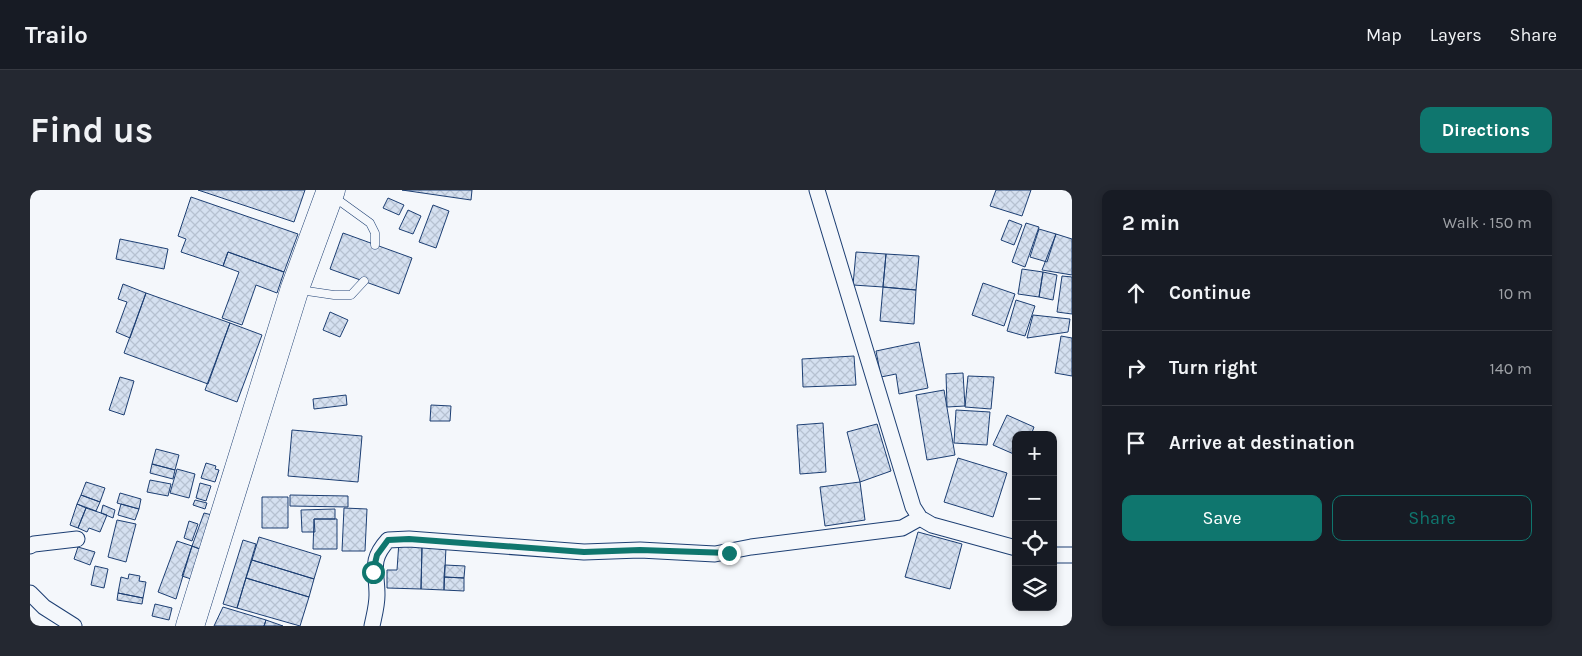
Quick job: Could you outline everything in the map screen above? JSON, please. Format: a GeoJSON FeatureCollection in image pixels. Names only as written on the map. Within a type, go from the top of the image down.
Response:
{"type":"FeatureCollection","features":[{"type":"Feature","properties":{"kind":"highway"},"geometry":{"type":"LineString","coordinates":[[190,626],[301,290],[336,194]]}},
{"type":"Feature","properties":{"kind":"highway"},"geometry":{"type":"LineString","coordinates":[[202,626],[301,290]]}},
{"type":"Feature","properties":{"kind":"street"},"geometry":{"type":"LineString","coordinates":[[817,190],[898,466],[913,507],[920,518],[932,526],[1012,547]]}},
{"type":"Feature","properties":{"kind":"street"},"geometry":{"type":"LineString","coordinates":[[372,626],[377,593],[373,572],[377,555],[388,540],[409,539],[574,552],[640,550],[716,554],[751,547],[902,528],[920,518]]}},
{"type":"Feature","properties":{"kind":"street"},"geometry":{"type":"LineString","coordinates":[[30,546],[77,539]]}},
{"type":"Feature","properties":{"kind":"street"},"geometry":{"type":"LineString","coordinates":[[1057,554],[1072,555]]}},
{"type":"Feature","properties":{"kind":"street"},"geometry":{"type":"LineString","coordinates":[[30,592],[44,607],[74,626]]}},
{"type":"Feature","properties":{"kind":"lane"},"geometry":{"type":"LineString","coordinates":[[336,194],[370,223],[375,233],[375,245]]}},
{"type":"Feature","properties":{"kind":"lane"},"geometry":{"type":"LineString","coordinates":[[301,290],[352,295],[364,281]]}},
{"type":"Feature","properties":{"kind":"building"},"geometry":{"type":"Polygon","coordinates":[[[198,190],[305,190],[294,222],[198,190]]]}},
{"type":"Feature","properties":{"kind":"building"},"geometry":{"type":"Polygon","coordinates":[[[402,190],[472,190],[471,200],[402,190]]]}},
{"type":"Feature","properties":{"kind":"building"},"geometry":{"type":"Polygon","coordinates":[[[996,190],[1031,190],[1022,216],[990,206],[996,190]]]}},
{"type":"Feature","properties":{"kind":"building"},"geometry":{"type":"Polygon","coordinates":[[[191,197],[298,234],[284,272],[228,252],[223,266],[181,252],[186,239],[178,236],[191,197]]]}},
{"type":"Feature","properties":{"kind":"building"},"geometry":{"type":"Polygon","coordinates":[[[388,198],[404,205],[399,215],[383,208],[388,198]]]}},
{"type":"Feature","properties":{"kind":"building"},"geometry":{"type":"Polygon","coordinates":[[[433,205],[449,211],[436,248],[419,242],[433,205]]]}},
{"type":"Feature","properties":{"kind":"building"},"geometry":{"type":"Polygon","coordinates":[[[408,210],[421,216],[413,234],[399,229],[408,210]]]}},
{"type":"Feature","properties":{"kind":"building"},"geometry":{"type":"Polygon","coordinates":[[[1009,220],[1022,225],[1014,245],[1001,240],[1009,220]]]}},
{"type":"Feature","properties":{"kind":"building"},"geometry":{"type":"Polygon","coordinates":[[[1026,223],[1039,227],[1025,267],[1012,262],[1026,223]]]}},
{"type":"Feature","properties":{"kind":"building"},"geometry":{"type":"Polygon","coordinates":[[[1039,229],[1056,234],[1047,262],[1030,257],[1039,229]]]}},
{"type":"Feature","properties":{"kind":"building"},"geometry":{"type":"Polygon","coordinates":[[[343,233],[412,258],[399,294],[330,269],[343,233]]]}},
{"type":"Feature","properties":{"kind":"building"},"geometry":{"type":"Polygon","coordinates":[[[1056,234],[1072,239],[1072,275],[1042,270],[1056,234]]]}},
{"type":"Feature","properties":{"kind":"building"},"geometry":{"type":"Polygon","coordinates":[[[120,239],[168,249],[164,269],[116,259],[120,239]]]}},
{"type":"Feature","properties":{"kind":"building"},"geometry":{"type":"Polygon","coordinates":[[[228,252],[284,272],[277,293],[256,285],[242,325],[222,318],[239,272],[223,266],[228,252]]]}},
{"type":"Feature","properties":{"kind":"building"},"geometry":{"type":"Polygon","coordinates":[[[856,252],[886,254],[883,287],[853,285],[856,252]]]}},
{"type":"Feature","properties":{"kind":"building"},"geometry":{"type":"Polygon","coordinates":[[[886,254],[919,256],[916,290],[883,287],[886,254]]]}},
{"type":"Feature","properties":{"kind":"building"},"geometry":{"type":"Polygon","coordinates":[[[1022,269],[1043,272],[1039,297],[1018,294],[1022,269]]]}},
{"type":"Feature","properties":{"kind":"building"},"geometry":{"type":"Polygon","coordinates":[[[1043,272],[1057,275],[1053,300],[1039,297],[1043,272]]]}},
{"type":"Feature","properties":{"kind":"building"},"geometry":{"type":"Polygon","coordinates":[[[1062,276],[1072,277],[1072,314],[1057,312],[1062,276]]]}},
{"type":"Feature","properties":{"kind":"building"},"geometry":{"type":"Polygon","coordinates":[[[983,283],[1015,294],[1004,326],[972,315],[983,283]]]}},
{"type":"Feature","properties":{"kind":"building"},"geometry":{"type":"Polygon","coordinates":[[[123,284],[146,293],[130,338],[116,332],[127,302],[118,299],[123,284]]]}},
{"type":"Feature","properties":{"kind":"building"},"geometry":{"type":"Polygon","coordinates":[[[883,287],[916,290],[914,324],[880,321],[883,287]]]}},
{"type":"Feature","properties":{"kind":"building"},"geometry":{"type":"Polygon","coordinates":[[[146,293],[230,323],[208,384],[124,353],[146,293]]]}},
{"type":"Feature","properties":{"kind":"building"},"geometry":{"type":"Polygon","coordinates":[[[1016,300],[1035,306],[1025,336],[1007,331],[1016,300]]]}},
{"type":"Feature","properties":{"kind":"building"},"geometry":{"type":"Polygon","coordinates":[[[330,312],[348,320],[340,337],[323,330],[330,312]]]}},
{"type":"Feature","properties":{"kind":"building"},"geometry":{"type":"Polygon","coordinates":[[[1033,315],[1070,319],[1068,332],[1027,338],[1033,315]]]}},
{"type":"Feature","properties":{"kind":"building"},"geometry":{"type":"Polygon","coordinates":[[[230,323],[262,335],[237,402],[205,390],[230,323]]]}},
{"type":"Feature","properties":{"kind":"building"},"geometry":{"type":"Polygon","coordinates":[[[1061,336],[1072,338],[1072,376],[1055,373],[1061,336]]]}},
{"type":"Feature","properties":{"kind":"building"},"geometry":{"type":"Polygon","coordinates":[[[919,342],[928,388],[899,394],[896,374],[881,377],[876,351],[919,342]]]}},
{"type":"Feature","properties":{"kind":"building"},"geometry":{"type":"Polygon","coordinates":[[[854,356],[856,385],[803,387],[802,359],[854,356]]]}},
{"type":"Feature","properties":{"kind":"building"},"geometry":{"type":"Polygon","coordinates":[[[963,373],[965,406],[947,407],[946,374],[963,373]]]}},
{"type":"Feature","properties":{"kind":"building"},"geometry":{"type":"Polygon","coordinates":[[[968,376],[994,377],[991,409],[965,407],[968,376]]]}},
{"type":"Feature","properties":{"kind":"building"},"geometry":{"type":"Polygon","coordinates":[[[120,377],[134,381],[124,415],[109,410],[120,377]]]}},
{"type":"Feature","properties":{"kind":"building"},"geometry":{"type":"Polygon","coordinates":[[[944,390],[955,455],[927,460],[916,395],[944,390]]]}},
{"type":"Feature","properties":{"kind":"building"},"geometry":{"type":"Polygon","coordinates":[[[346,395],[347,405],[314,409],[313,399],[346,395]]]}},
{"type":"Feature","properties":{"kind":"building"},"geometry":{"type":"Polygon","coordinates":[[[431,405],[451,406],[450,421],[430,421],[431,405]]]}},
{"type":"Feature","properties":{"kind":"building"},"geometry":{"type":"Polygon","coordinates":[[[956,410],[990,412],[987,445],[954,443],[956,410]]]}},
{"type":"Feature","properties":{"kind":"building"},"geometry":{"type":"Polygon","coordinates":[[[1007,415],[1034,427],[1032,431],[1012,431],[1012,453],[993,445],[1007,415]]]}},
{"type":"Feature","properties":{"kind":"building"},"geometry":{"type":"Polygon","coordinates":[[[823,423],[826,472],[800,474],[797,425],[823,423]]]}},
{"type":"Feature","properties":{"kind":"building"},"geometry":{"type":"Polygon","coordinates":[[[877,424],[891,471],[860,482],[847,432],[877,424]]]}},
{"type":"Feature","properties":{"kind":"building"},"geometry":{"type":"Polygon","coordinates":[[[292,430],[362,436],[358,482],[288,476],[292,430]]]}},
{"type":"Feature","properties":{"kind":"building"},"geometry":{"type":"Polygon","coordinates":[[[156,449],[179,455],[175,470],[152,464],[156,449]]]}},
{"type":"Feature","properties":{"kind":"building"},"geometry":{"type":"Polygon","coordinates":[[[958,458],[1007,473],[993,517],[944,502],[958,458]]]}},
{"type":"Feature","properties":{"kind":"building"},"geometry":{"type":"Polygon","coordinates":[[[206,463],[216,466],[215,469],[219,470],[215,482],[201,478],[206,463]]]}},
{"type":"Feature","properties":{"kind":"building"},"geometry":{"type":"Polygon","coordinates":[[[152,464],[175,470],[173,479],[150,473],[152,464]]]}},
{"type":"Feature","properties":{"kind":"building"},"geometry":{"type":"Polygon","coordinates":[[[177,469],[195,474],[189,498],[170,493],[177,469]]]}},
{"type":"Feature","properties":{"kind":"building"},"geometry":{"type":"Polygon","coordinates":[[[150,480],[171,484],[168,496],[147,492],[150,480]]]}},
{"type":"Feature","properties":{"kind":"building"},"geometry":{"type":"Polygon","coordinates":[[[86,482],[105,488],[100,502],[81,495],[86,482]]]}},
{"type":"Feature","properties":{"kind":"building"},"geometry":{"type":"Polygon","coordinates":[[[860,482],[865,520],[825,526],[820,487],[860,482]]]}},
{"type":"Feature","properties":{"kind":"building"},"geometry":{"type":"Polygon","coordinates":[[[200,483],[211,486],[206,501],[196,498],[200,483]]]}},
{"type":"Feature","properties":{"kind":"building"},"geometry":{"type":"Polygon","coordinates":[[[120,493],[141,499],[139,509],[117,503],[120,493]]]}},
{"type":"Feature","properties":{"kind":"building"},"geometry":{"type":"Polygon","coordinates":[[[81,495],[100,502],[96,511],[77,504],[81,495]]]}},
{"type":"Feature","properties":{"kind":"building"},"geometry":{"type":"Polygon","coordinates":[[[290,495],[348,496],[348,507],[290,506],[290,495]]]}},
{"type":"Feature","properties":{"kind":"building"},"geometry":{"type":"Polygon","coordinates":[[[262,497],[288,497],[288,528],[262,528],[262,497]]]}},
{"type":"Feature","properties":{"kind":"building"},"geometry":{"type":"Polygon","coordinates":[[[195,500],[207,503],[205,509],[193,505],[195,500]]]}},
{"type":"Feature","properties":{"kind":"building"},"geometry":{"type":"Polygon","coordinates":[[[77,504],[86,508],[78,528],[70,525],[77,504]]]}},
{"type":"Feature","properties":{"kind":"building"},"geometry":{"type":"Polygon","coordinates":[[[121,504],[139,509],[135,520],[118,515],[121,504]]]}},
{"type":"Feature","properties":{"kind":"building"},"geometry":{"type":"Polygon","coordinates":[[[103,505],[115,510],[113,518],[101,513],[103,505]]]}},
{"type":"Feature","properties":{"kind":"building"},"geometry":{"type":"Polygon","coordinates":[[[86,508],[107,515],[100,532],[89,528],[87,532],[78,528],[86,508]]]}},
{"type":"Feature","properties":{"kind":"building"},"geometry":{"type":"Polygon","coordinates":[[[344,508],[367,509],[365,551],[342,551],[344,508]]]}},
{"type":"Feature","properties":{"kind":"building"},"geometry":{"type":"Polygon","coordinates":[[[335,509],[335,519],[314,519],[315,532],[302,532],[301,510],[335,509]]]}},
{"type":"Feature","properties":{"kind":"building"},"geometry":{"type":"Polygon","coordinates":[[[204,513],[212,515],[200,549],[192,546],[204,513]]]}},
{"type":"Feature","properties":{"kind":"building"},"geometry":{"type":"Polygon","coordinates":[[[314,519],[337,519],[337,549],[313,549],[314,519]]]}},
{"type":"Feature","properties":{"kind":"building"},"geometry":{"type":"Polygon","coordinates":[[[117,520],[136,524],[126,562],[108,557],[117,520]]]}},
{"type":"Feature","properties":{"kind":"building"},"geometry":{"type":"Polygon","coordinates":[[[189,521],[198,524],[192,541],[184,538],[189,521]]]}},
{"type":"Feature","properties":{"kind":"building"},"geometry":{"type":"Polygon","coordinates":[[[918,532],[962,544],[950,589],[905,577],[918,532]]]}},
{"type":"Feature","properties":{"kind":"building"},"geometry":{"type":"Polygon","coordinates":[[[259,537],[321,556],[314,579],[252,560],[259,537]]]}},
{"type":"Feature","properties":{"kind":"building"},"geometry":{"type":"Polygon","coordinates":[[[243,540],[256,544],[237,608],[223,604],[243,540]]]}},
{"type":"Feature","properties":{"kind":"building"},"geometry":{"type":"Polygon","coordinates":[[[177,541],[192,546],[176,599],[158,592],[177,541]]]}},
{"type":"Feature","properties":{"kind":"building"},"geometry":{"type":"Polygon","coordinates":[[[399,541],[422,546],[421,589],[387,588],[387,570],[397,570],[399,541]]]}},
{"type":"Feature","properties":{"kind":"building"},"geometry":{"type":"Polygon","coordinates":[[[192,546],[202,550],[191,579],[182,576],[192,546]]]}},
{"type":"Feature","properties":{"kind":"building"},"geometry":{"type":"Polygon","coordinates":[[[422,546],[446,547],[444,590],[421,589],[422,546]]]}},
{"type":"Feature","properties":{"kind":"building"},"geometry":{"type":"Polygon","coordinates":[[[78,547],[95,552],[90,565],[74,559],[78,547]]]}},
{"type":"Feature","properties":{"kind":"building"},"geometry":{"type":"Polygon","coordinates":[[[252,560],[314,579],[309,597],[246,578],[252,560]]]}},
{"type":"Feature","properties":{"kind":"building"},"geometry":{"type":"Polygon","coordinates":[[[445,565],[465,566],[464,578],[444,577],[445,565]]]}},
{"type":"Feature","properties":{"kind":"building"},"geometry":{"type":"Polygon","coordinates":[[[95,566],[108,569],[104,588],[91,585],[95,566]]]}},
{"type":"Feature","properties":{"kind":"building"},"geometry":{"type":"Polygon","coordinates":[[[129,574],[140,576],[139,581],[146,582],[143,598],[118,593],[121,577],[128,579],[129,574]]]}},
{"type":"Feature","properties":{"kind":"building"},"geometry":{"type":"Polygon","coordinates":[[[444,577],[464,578],[464,591],[444,590],[444,577]]]}},
{"type":"Feature","properties":{"kind":"building"},"geometry":{"type":"Polygon","coordinates":[[[246,578],[309,597],[300,626],[237,608],[246,578]]]}},
{"type":"Feature","properties":{"kind":"building"},"geometry":{"type":"Polygon","coordinates":[[[118,593],[143,598],[142,604],[117,600],[118,593]]]}},
{"type":"Feature","properties":{"kind":"building"},"geometry":{"type":"Polygon","coordinates":[[[155,604],[172,608],[169,620],[152,616],[155,604]]]}},
{"type":"Feature","properties":{"kind":"building"},"geometry":{"type":"Polygon","coordinates":[[[223,607],[266,620],[264,626],[214,626],[223,607]]]}},
{"type":"Feature","properties":{"kind":"building"},"geometry":{"type":"Polygon","coordinates":[[[266,620],[283,626],[264,626],[266,620]]]}},
{"type":"Feature","properties":{"kind":"route"},"geometry":{"type":"LineString","coordinates":[[373,572],[377,555],[388,540],[409,539],[520,549],[584,552],[640,550],[729,553]]}}]}
